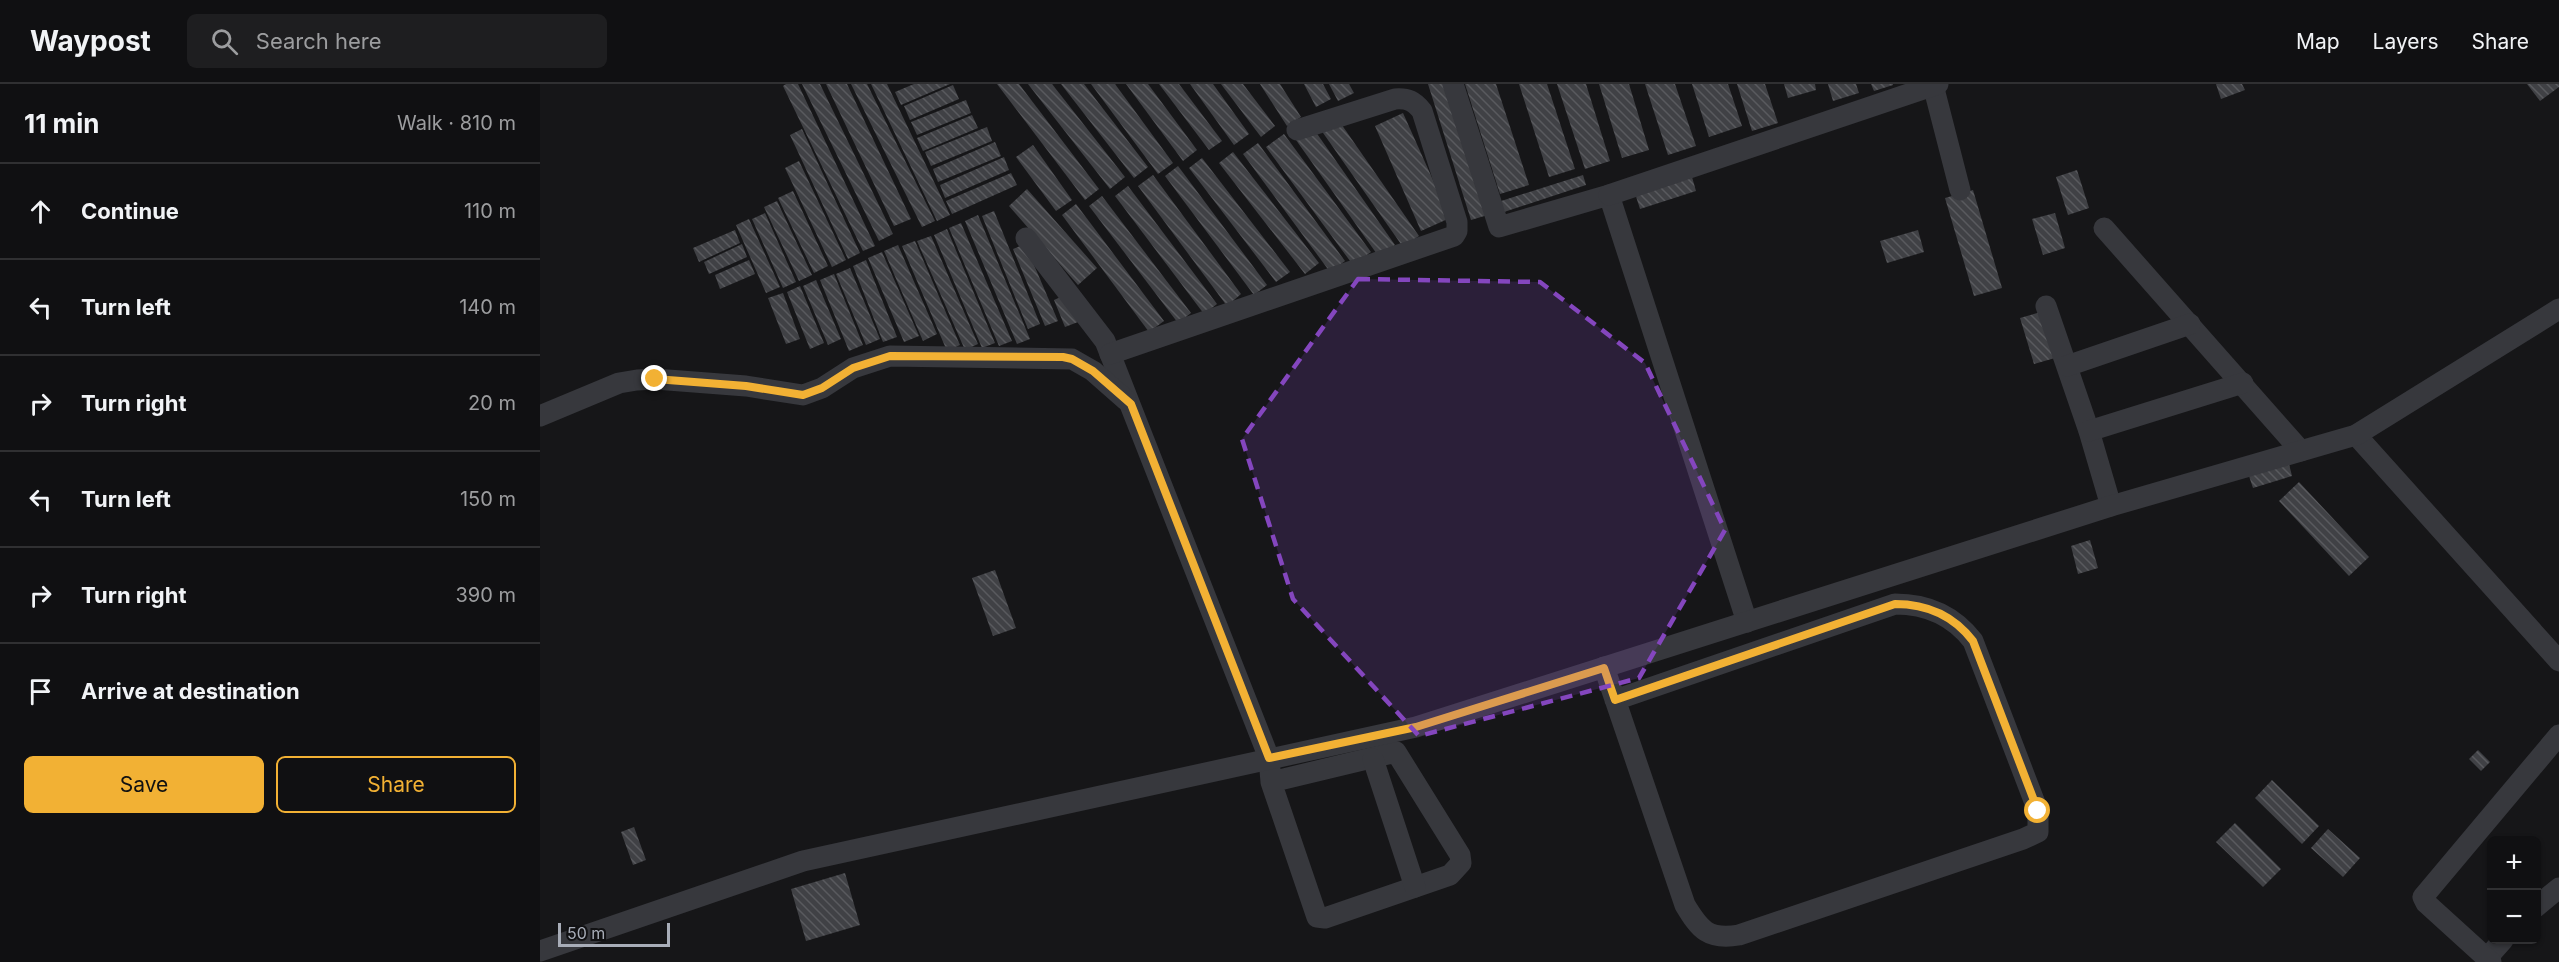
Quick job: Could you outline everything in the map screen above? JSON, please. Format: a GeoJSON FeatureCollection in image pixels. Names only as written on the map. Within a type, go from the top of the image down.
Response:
{"type":"FeatureCollection","features":[{"type":"Feature","properties":{"kind":"street"},"geometry":{"type":"LineString","coordinates":[[1453,84],[1499,227],[1609,195],[1935,85],[1960,190]]}},
{"type":"Feature","properties":{"kind":"street"},"geometry":{"type":"LineString","coordinates":[[1110,354],[1454,236],[1457,231],[1457,222],[1422,111],[1415,103],[1405,98],[1395,99],[1297,130]]}},
{"type":"Feature","properties":{"kind":"street"},"geometry":{"type":"LineString","coordinates":[[1609,195],[1747,622]]}},
{"type":"Feature","properties":{"kind":"street"},"geometry":{"type":"LineString","coordinates":[[2104,228],[2301,451]]}},
{"type":"Feature","properties":{"kind":"street"},"geometry":{"type":"LineString","coordinates":[[1026,238],[1098,330],[1110,354],[1269,758],[1271,783],[1315,914],[1319,919],[1325,918],[1415,887],[1455,872],[1461,863],[1461,859],[1400,755],[1393,752],[1373,759],[1271,783]]}},
{"type":"Feature","properties":{"kind":"street"},"geometry":{"type":"LineString","coordinates":[[2046,306],[2090,431],[2112,506]]}},
{"type":"Feature","properties":{"kind":"street"},"geometry":{"type":"LineString","coordinates":[[543,962],[540,953],[803,861],[1416,727],[2112,506],[2356,435],[2559,309]]}},
{"type":"Feature","properties":{"kind":"street"},"geometry":{"type":"LineString","coordinates":[[2067,366],[2190,324]]}},
{"type":"Feature","properties":{"kind":"street"},"geometry":{"type":"LineString","coordinates":[[540,416],[619,383],[637,380],[655,379],[746,386],[803,395],[822,388],[853,368],[890,356],[1072,359],[1093,371],[1131,404]]}},
{"type":"Feature","properties":{"kind":"street"},"geometry":{"type":"LineString","coordinates":[[2090,431],[2242,383]]}},
{"type":"Feature","properties":{"kind":"street"},"geometry":{"type":"LineString","coordinates":[[2356,435],[2559,661]]}},
{"type":"Feature","properties":{"kind":"street"},"geometry":{"type":"LineString","coordinates":[[1604,668],[1685,905],[1696,923],[1709,935],[1725,937],[1738,935],[2038,832],[2038,811],[1973,641],[1963,627],[1943,614],[1915,604],[1895,604],[1615,700]]}},
{"type":"Feature","properties":{"kind":"street"},"geometry":{"type":"LineString","coordinates":[[2500,944],[2489,960],[2423,900],[2424,894],[2559,735]]}},
{"type":"Feature","properties":{"kind":"street"},"geometry":{"type":"LineString","coordinates":[[1373,759],[1415,887]]}},
{"type":"Feature","properties":{"kind":"street"},"geometry":{"type":"LineString","coordinates":[[2541,903],[2559,888]]}},
{"type":"Feature","properties":{"kind":"highlighted area"},"geometry":{"type":"Polygon","coordinates":[[[1358,279],[1540,282],[1645,363],[1725,530],[1639,678],[1419,736],[1293,599],[1242,439],[1358,279]]]}},
{"type":"Feature","properties":{"kind":"building"},"geometry":{"type":"Polygon","coordinates":[[[798,84],[875,246],[863,251],[783,86],[798,84]]]}},
{"type":"Feature","properties":{"kind":"building"},"geometry":{"type":"Polygon","coordinates":[[[802,84],[820,84],[893,234],[879,241],[802,84]]]}},
{"type":"Feature","properties":{"kind":"building"},"geometry":{"type":"Polygon","coordinates":[[[826,84],[847,84],[911,219],[894,226],[826,84]]]}},
{"type":"Feature","properties":{"kind":"building"},"geometry":{"type":"Polygon","coordinates":[[[851,84],[867,84],[935,221],[922,227],[851,84]]]}},
{"type":"Feature","properties":{"kind":"building"},"geometry":{"type":"Polygon","coordinates":[[[871,84],[887,84],[950,215],[937,221],[871,84]]]}},
{"type":"Feature","properties":{"kind":"building"},"geometry":{"type":"Polygon","coordinates":[[[914,84],[950,84],[901,105],[895,92],[914,84]]]}},
{"type":"Feature","properties":{"kind":"building"},"geometry":{"type":"Polygon","coordinates":[[[997,84],[1019,84],[1099,189],[1085,200],[997,84]]]}},
{"type":"Feature","properties":{"kind":"building"},"geometry":{"type":"Polygon","coordinates":[[[1028,84],[1052,84],[1125,177],[1110,189],[1028,84]]]}},
{"type":"Feature","properties":{"kind":"building"},"geometry":{"type":"Polygon","coordinates":[[[1061,84],[1084,84],[1148,167],[1134,178],[1061,84]]]}},
{"type":"Feature","properties":{"kind":"building"},"geometry":{"type":"Polygon","coordinates":[[[1091,84],[1115,84],[1173,163],[1158,174],[1091,84]]]}},
{"type":"Feature","properties":{"kind":"building"},"geometry":{"type":"Polygon","coordinates":[[[1126,84],[1148,84],[1197,150],[1183,161],[1126,84]]]}},
{"type":"Feature","properties":{"kind":"building"},"geometry":{"type":"Polygon","coordinates":[[[1159,84],[1179,84],[1222,141],[1209,150],[1159,84]]]}},
{"type":"Feature","properties":{"kind":"building"},"geometry":{"type":"Polygon","coordinates":[[[1190,84],[1213,84],[1249,134],[1234,145],[1190,84]]]}},
{"type":"Feature","properties":{"kind":"building"},"geometry":{"type":"Polygon","coordinates":[[[1221,84],[1243,84],[1275,126],[1261,137],[1221,84]]]}},
{"type":"Feature","properties":{"kind":"building"},"geometry":{"type":"Polygon","coordinates":[[[1260,84],[1280,84],[1301,117],[1287,126],[1260,84]]]}},
{"type":"Feature","properties":{"kind":"building"},"geometry":{"type":"Polygon","coordinates":[[[1304,84],[1323,84],[1331,99],[1316,107],[1304,84]]]}},
{"type":"Feature","properties":{"kind":"building"},"geometry":{"type":"Polygon","coordinates":[[[1329,84],[1349,84],[1354,93],[1338,101],[1329,84]]]}},
{"type":"Feature","properties":{"kind":"building"},"geometry":{"type":"Polygon","coordinates":[[[1428,84],[1450,84],[1491,214],[1471,220],[1428,84]]]}},
{"type":"Feature","properties":{"kind":"building"},"geometry":{"type":"Polygon","coordinates":[[[1465,84],[1496,84],[1529,185],[1500,194],[1465,84]]]}},
{"type":"Feature","properties":{"kind":"building"},"geometry":{"type":"Polygon","coordinates":[[[1519,84],[1547,84],[1575,169],[1549,177],[1519,84]]]}},
{"type":"Feature","properties":{"kind":"building"},"geometry":{"type":"Polygon","coordinates":[[[1557,84],[1586,84],[1610,161],[1585,169],[1557,84]]]}},
{"type":"Feature","properties":{"kind":"building"},"geometry":{"type":"Polygon","coordinates":[[[1599,84],[1629,84],[1649,150],[1622,158],[1599,84]]]}},
{"type":"Feature","properties":{"kind":"building"},"geometry":{"type":"Polygon","coordinates":[[[1645,84],[1675,84],[1696,146],[1668,155],[1645,84]]]}},
{"type":"Feature","properties":{"kind":"building"},"geometry":{"type":"Polygon","coordinates":[[[1692,84],[1728,84],[1742,126],[1709,137],[1692,84]]]}},
{"type":"Feature","properties":{"kind":"building"},"geometry":{"type":"Polygon","coordinates":[[[1737,84],[1765,84],[1778,123],[1752,131],[1737,84]]]}},
{"type":"Feature","properties":{"kind":"building"},"geometry":{"type":"Polygon","coordinates":[[[1784,84],[1815,84],[1816,90],[1788,98],[1784,84]]]}},
{"type":"Feature","properties":{"kind":"building"},"geometry":{"type":"Polygon","coordinates":[[[1828,84],[1856,84],[1859,93],[1833,101],[1828,84]]]}},
{"type":"Feature","properties":{"kind":"building"},"geometry":{"type":"Polygon","coordinates":[[[1871,84],[1893,84],[1893,85],[1874,91],[1871,84]]]}},
{"type":"Feature","properties":{"kind":"building"},"geometry":{"type":"Polygon","coordinates":[[[2216,84],[2242,84],[2245,90],[2221,99],[2216,84]]]}},
{"type":"Feature","properties":{"kind":"building"},"geometry":{"type":"Polygon","coordinates":[[[2527,84],[2559,84],[2559,87],[2540,101],[2527,84]]]}},
{"type":"Feature","properties":{"kind":"building"},"geometry":{"type":"Polygon","coordinates":[[[953,85],[959,99],[910,120],[904,106],[953,85]]]}},
{"type":"Feature","properties":{"kind":"building"},"geometry":{"type":"Polygon","coordinates":[[[966,100],[971,113],[917,135],[911,122],[966,100]]]}},
{"type":"Feature","properties":{"kind":"building"},"geometry":{"type":"Polygon","coordinates":[[[1403,113],[1450,218],[1421,231],[1375,126],[1403,113]]]}},
{"type":"Feature","properties":{"kind":"building"},"geometry":{"type":"Polygon","coordinates":[[[972,115],[978,128],[923,151],[917,138],[972,115]]]}},
{"type":"Feature","properties":{"kind":"building"},"geometry":{"type":"Polygon","coordinates":[[[1337,118],[1419,236],[1403,247],[1321,130],[1337,118]]]}},
{"type":"Feature","properties":{"kind":"building"},"geometry":{"type":"Polygon","coordinates":[[[987,127],[992,141],[931,166],[925,152],[987,127]]]}},
{"type":"Feature","properties":{"kind":"building"},"geometry":{"type":"Polygon","coordinates":[[[1313,128],[1395,245],[1379,257],[1296,140],[1313,128]]]}},
{"type":"Feature","properties":{"kind":"building"},"geometry":{"type":"Polygon","coordinates":[[[802,129],[860,253],[848,259],[790,135],[802,129]]]}},
{"type":"Feature","properties":{"kind":"building"},"geometry":{"type":"Polygon","coordinates":[[[1284,134],[1371,252],[1353,265],[1266,147],[1284,134]]]}},
{"type":"Feature","properties":{"kind":"building"},"geometry":{"type":"Polygon","coordinates":[[[995,142],[1001,156],[938,182],[933,169],[995,142]]]}},
{"type":"Feature","properties":{"kind":"building"},"geometry":{"type":"Polygon","coordinates":[[[1258,143],[1345,261],[1330,272],[1243,154],[1258,143]]]}},
{"type":"Feature","properties":{"kind":"building"},"geometry":{"type":"Polygon","coordinates":[[[1033,145],[1072,200],[1056,211],[1016,157],[1033,145]]]}},
{"type":"Feature","properties":{"kind":"building"},"geometry":{"type":"Polygon","coordinates":[[[1233,152],[1319,263],[1305,274],[1219,163],[1233,152]]]}},
{"type":"Feature","properties":{"kind":"building"},"geometry":{"type":"Polygon","coordinates":[[[1004,157],[1009,170],[945,198],[940,185],[1004,157]]]}},
{"type":"Feature","properties":{"kind":"building"},"geometry":{"type":"Polygon","coordinates":[[[1202,158],[1290,272],[1276,282],[1189,168],[1202,158]]]}},
{"type":"Feature","properties":{"kind":"building"},"geometry":{"type":"Polygon","coordinates":[[[799,161],[846,260],[832,267],[785,168],[799,161]]]}},
{"type":"Feature","properties":{"kind":"building"},"geometry":{"type":"Polygon","coordinates":[[[1178,166],[1267,285],[1254,295],[1165,176],[1178,166]]]}},
{"type":"Feature","properties":{"kind":"building"},"geometry":{"type":"Polygon","coordinates":[[[1690,170],[1696,191],[1640,209],[1633,187],[1690,170]]]}},
{"type":"Feature","properties":{"kind":"building"},"geometry":{"type":"Polygon","coordinates":[[[2077,170],[2089,208],[2068,215],[2056,177],[2077,170]]]}},
{"type":"Feature","properties":{"kind":"building"},"geometry":{"type":"Polygon","coordinates":[[[1011,173],[1017,185],[952,214],[946,201],[1011,173]]]}},
{"type":"Feature","properties":{"kind":"building"},"geometry":{"type":"Polygon","coordinates":[[[1153,175],[1241,294],[1227,306],[1138,186],[1153,175]]]}},
{"type":"Feature","properties":{"kind":"building"},"geometry":{"type":"Polygon","coordinates":[[[1583,175],[1586,185],[1501,213],[1498,202],[1583,175]]]}},
{"type":"Feature","properties":{"kind":"building"},"geometry":{"type":"Polygon","coordinates":[[[1128,186],[1217,304],[1204,314],[1115,196],[1128,186]]]}},
{"type":"Feature","properties":{"kind":"building"},"geometry":{"type":"Polygon","coordinates":[[[1027,189],[1097,268],[1078,285],[1009,206],[1027,189]]]}},
{"type":"Feature","properties":{"kind":"building"},"geometry":{"type":"Polygon","coordinates":[[[1973,190],[2002,288],[1974,296],[1945,198],[1973,190]]]}},
{"type":"Feature","properties":{"kind":"building"},"geometry":{"type":"Polygon","coordinates":[[[793,191],[828,266],[814,273],[778,198],[793,191]]]}},
{"type":"Feature","properties":{"kind":"building"},"geometry":{"type":"Polygon","coordinates":[[[1102,196],[1191,313],[1178,323],[1089,206],[1102,196]]]}},
{"type":"Feature","properties":{"kind":"building"},"geometry":{"type":"Polygon","coordinates":[[[777,201],[812,275],[799,281],[764,207],[777,201]]]}},
{"type":"Feature","properties":{"kind":"building"},"geometry":{"type":"Polygon","coordinates":[[[1076,204],[1164,321],[1149,332],[1062,215],[1076,204]]]}},
{"type":"Feature","properties":{"kind":"building"},"geometry":{"type":"Polygon","coordinates":[[[994,211],[1040,324],[1028,329],[982,216],[994,211]]]}},
{"type":"Feature","properties":{"kind":"building"},"geometry":{"type":"Polygon","coordinates":[[[765,213],[796,282],[783,288],[752,219],[765,213]]]}},
{"type":"Feature","properties":{"kind":"building"},"geometry":{"type":"Polygon","coordinates":[[[2055,213],[2065,248],[2043,255],[2032,219],[2055,213]]]}},
{"type":"Feature","properties":{"kind":"building"},"geometry":{"type":"Polygon","coordinates":[[[978,215],[1030,339],[1017,344],[965,221],[978,215]]]}},
{"type":"Feature","properties":{"kind":"building"},"geometry":{"type":"Polygon","coordinates":[[[749,219],[780,287],[766,293],[736,225],[749,219]]]}},
{"type":"Feature","properties":{"kind":"building"},"geometry":{"type":"Polygon","coordinates":[[[961,223],[1012,341],[999,346],[949,228],[961,223]]]}},
{"type":"Feature","properties":{"kind":"building"},"geometry":{"type":"Polygon","coordinates":[[[947,229],[995,343],[982,348],[934,235],[947,229]]]}},
{"type":"Feature","properties":{"kind":"building"},"geometry":{"type":"Polygon","coordinates":[[[735,230],[740,243],[699,262],[693,248],[735,230]]]}},
{"type":"Feature","properties":{"kind":"building"},"geometry":{"type":"Polygon","coordinates":[[[1918,230],[1924,252],[1887,263],[1880,241],[1918,230]]]}},
{"type":"Feature","properties":{"kind":"building"},"geometry":{"type":"Polygon","coordinates":[[[931,236],[978,344],[965,350],[917,241],[931,236]]]}},
{"type":"Feature","properties":{"kind":"building"},"geometry":{"type":"Polygon","coordinates":[[[915,241],[960,345],[947,351],[902,246],[915,241]]]}},
{"type":"Feature","properties":{"kind":"building"},"geometry":{"type":"Polygon","coordinates":[[[742,244],[747,257],[709,274],[704,262],[742,244]]]}},
{"type":"Feature","properties":{"kind":"building"},"geometry":{"type":"Polygon","coordinates":[[[1025,244],[1058,321],[1045,326],[1013,249],[1025,244]]]}},
{"type":"Feature","properties":{"kind":"building"},"geometry":{"type":"Polygon","coordinates":[[[898,245],[937,334],[923,341],[884,251],[898,245]]]}},
{"type":"Feature","properties":{"kind":"building"},"geometry":{"type":"Polygon","coordinates":[[[882,252],[919,336],[904,342],[868,258],[882,252]]]}},
{"type":"Feature","properties":{"kind":"building"},"geometry":{"type":"Polygon","coordinates":[[[749,260],[755,274],[720,289],[715,275],[749,260]]]}},
{"type":"Feature","properties":{"kind":"building"},"geometry":{"type":"Polygon","coordinates":[[[866,260],[897,337],[883,342],[853,266],[866,260]]]}},
{"type":"Feature","properties":{"kind":"building"},"geometry":{"type":"Polygon","coordinates":[[[850,268],[880,339],[866,345],[836,274],[850,268]]]}},
{"type":"Feature","properties":{"kind":"building"},"geometry":{"type":"Polygon","coordinates":[[[834,274],[863,345],[849,351],[820,280],[834,274]]]}},
{"type":"Feature","properties":{"kind":"building"},"geometry":{"type":"Polygon","coordinates":[[[816,280],[841,339],[828,345],[803,286],[816,280]]]}},
{"type":"Feature","properties":{"kind":"building"},"geometry":{"type":"Polygon","coordinates":[[[800,286],[824,343],[810,349],[787,292],[800,286]]]}},
{"type":"Feature","properties":{"kind":"building"},"geometry":{"type":"Polygon","coordinates":[[[783,293],[800,339],[786,344],[768,298],[783,293]]]}},
{"type":"Feature","properties":{"kind":"building"},"geometry":{"type":"Polygon","coordinates":[[[1067,294],[1078,322],[1065,327],[1054,300],[1067,294]]]}},
{"type":"Feature","properties":{"kind":"building"},"geometry":{"type":"Polygon","coordinates":[[[2041,312],[2055,358],[2034,364],[2020,318],[2041,312]]]}},
{"type":"Feature","properties":{"kind":"building"},"geometry":{"type":"Polygon","coordinates":[[[2289,464],[2292,476],[2253,488],[2249,476],[2289,464]]]}},
{"type":"Feature","properties":{"kind":"building"},"geometry":{"type":"Polygon","coordinates":[[[2299,482],[2369,557],[2349,576],[2279,501],[2299,482]]]}},
{"type":"Feature","properties":{"kind":"building"},"geometry":{"type":"Polygon","coordinates":[[[2090,540],[2098,568],[2078,574],[2071,546],[2090,540]]]}},
{"type":"Feature","properties":{"kind":"building"},"geometry":{"type":"Polygon","coordinates":[[[995,570],[1016,628],[993,636],[972,578],[995,570]]]}},
{"type":"Feature","properties":{"kind":"building"},"geometry":{"type":"Polygon","coordinates":[[[2478,750],[2490,762],[2481,771],[2469,759],[2478,750]]]}},
{"type":"Feature","properties":{"kind":"building"},"geometry":{"type":"Polygon","coordinates":[[[2272,780],[2319,826],[2302,844],[2255,798],[2272,780]]]}},
{"type":"Feature","properties":{"kind":"building"},"geometry":{"type":"Polygon","coordinates":[[[2235,823],[2281,869],[2263,887],[2216,842],[2235,823]]]}},
{"type":"Feature","properties":{"kind":"building"},"geometry":{"type":"Polygon","coordinates":[[[634,827],[646,860],[633,865],[621,832],[634,827]]]}},
{"type":"Feature","properties":{"kind":"building"},"geometry":{"type":"Polygon","coordinates":[[[2328,829],[2360,858],[2343,877],[2311,848],[2328,829]]]}},
{"type":"Feature","properties":{"kind":"building"},"geometry":{"type":"Polygon","coordinates":[[[845,873],[860,925],[806,941],[791,889],[845,873]]]}},
{"type":"Feature","properties":{"kind":"route"},"geometry":{"type":"LineString","coordinates":[[655,379],[746,386],[803,395],[822,388],[853,368],[890,356],[1063,357],[1082,363],[1131,404],[1269,758],[1416,727],[1604,668],[1615,700],[1895,604],[1915,604],[1943,614],[1963,627],[1973,641],[2038,811]]}}]}
